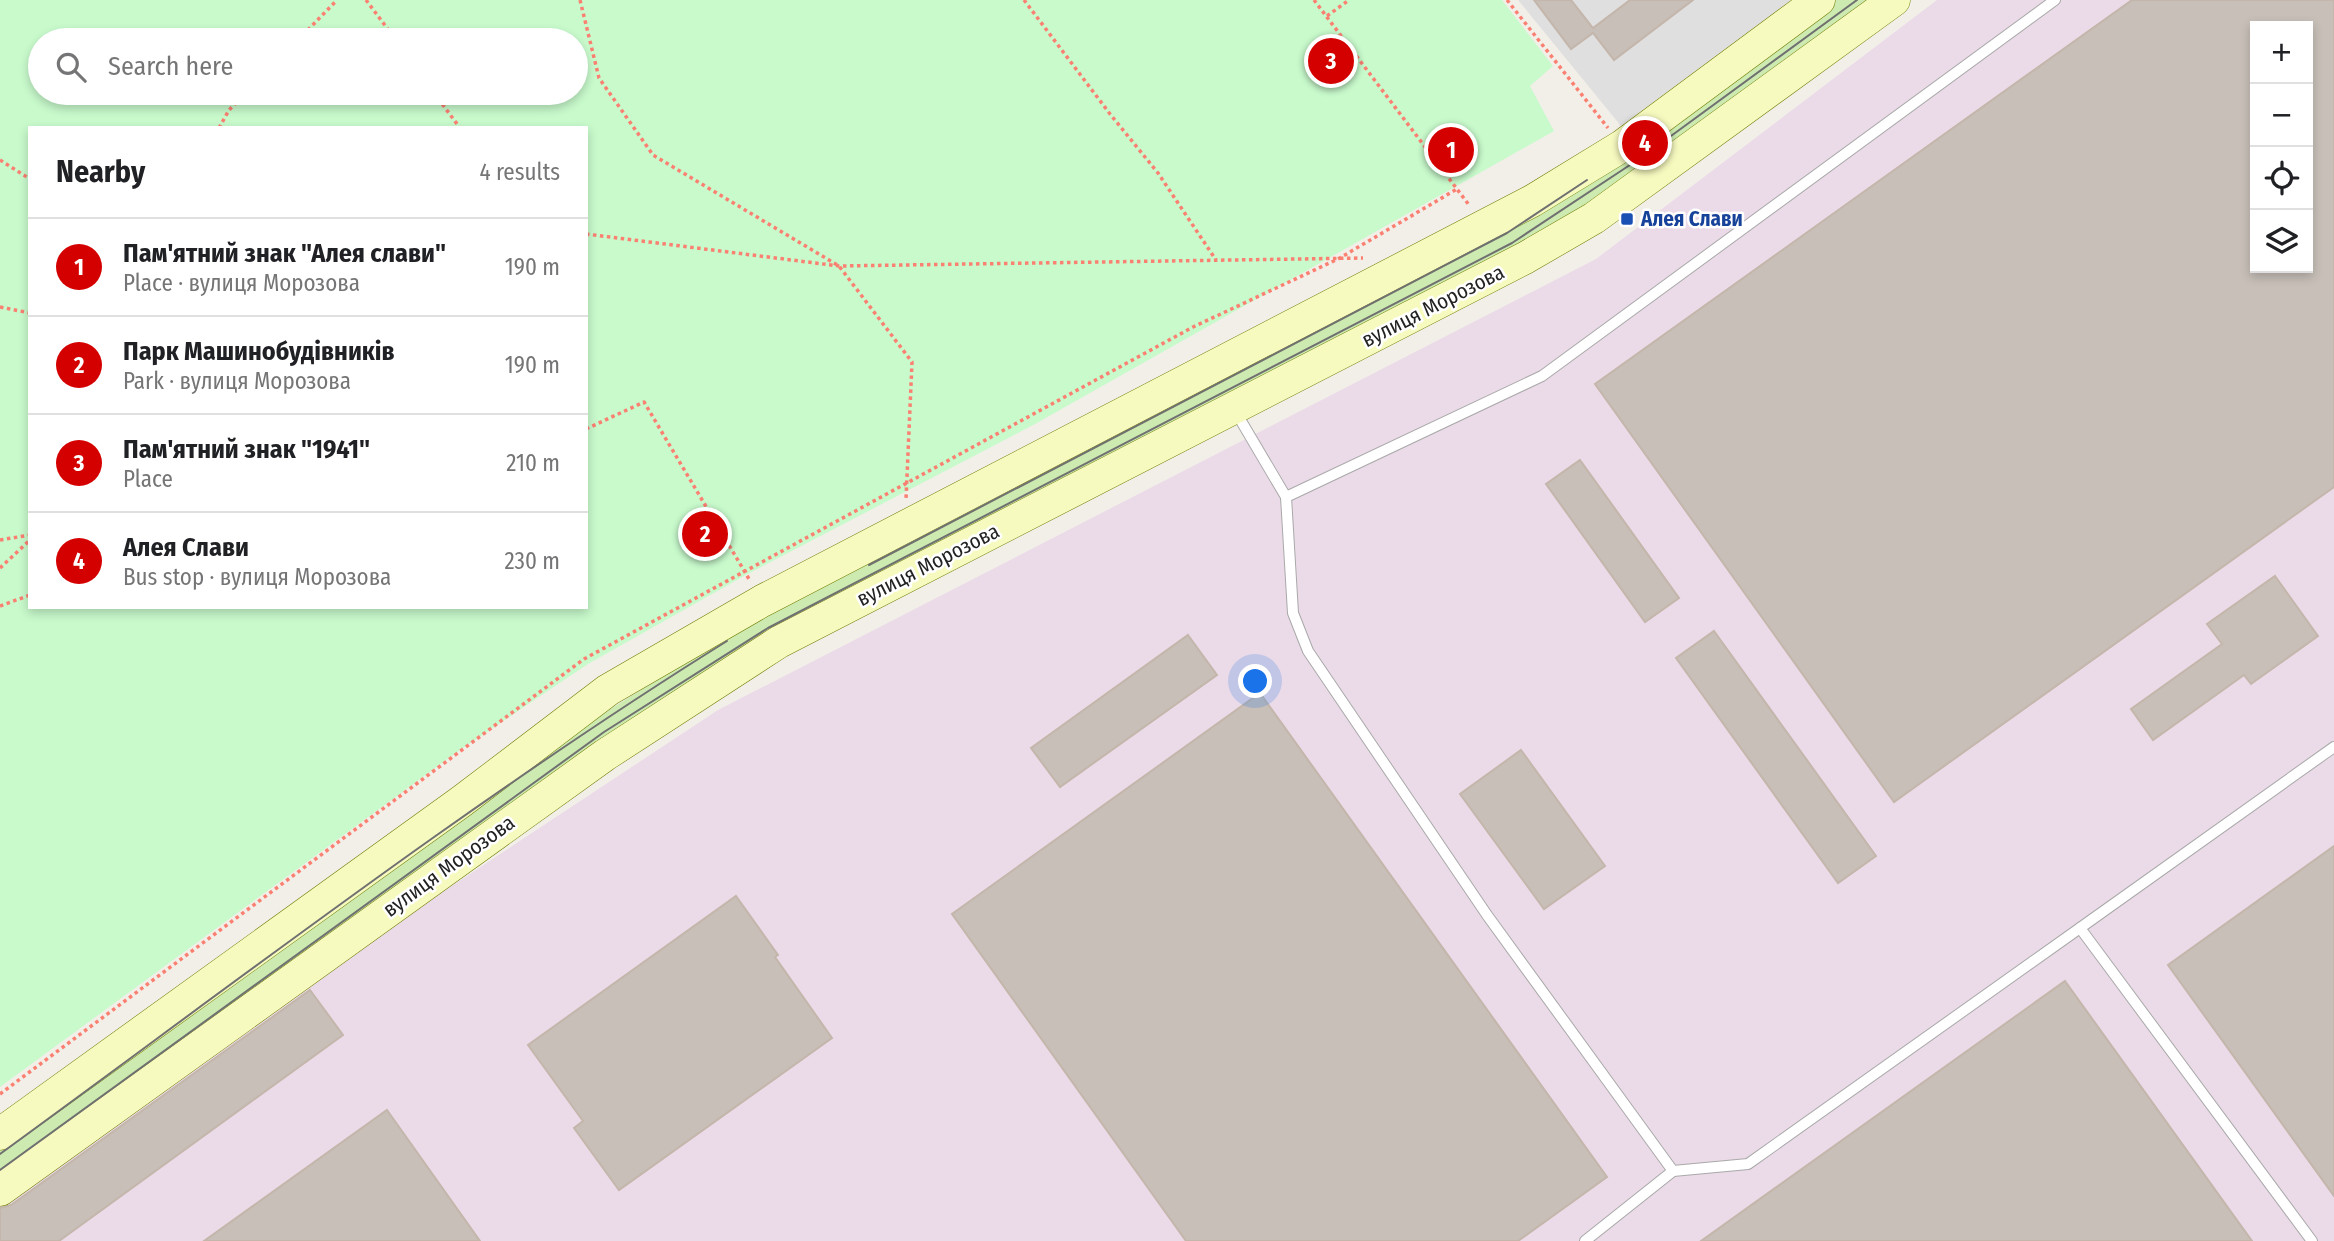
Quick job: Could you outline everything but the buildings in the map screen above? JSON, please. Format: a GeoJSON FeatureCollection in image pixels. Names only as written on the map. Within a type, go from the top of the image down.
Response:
{"type":"FeatureCollection","features":[{"type":"Feature","properties":{"kind":"main road","name":"вулиця Морозова"},"geometry":{"type":"LineString","coordinates":[[0,1134],[462,801],[608,690],[762,601],[1485,226],[1622,146],[1819,0]]}},
{"type":"Feature","properties":{"kind":"main road","name":"вулиця Морозова"},"geometry":{"type":"LineString","coordinates":[[0,1191],[605,755],[779,642],[1514,264],[1594,218],[1894,0]]}},
{"type":"Feature","properties":{"kind":"lane"},"geometry":{"type":"LineString","coordinates":[[1286,497],[1542,376],[2055,0]]}},
{"type":"Feature","properties":{"kind":"lane"},"geometry":{"type":"LineString","coordinates":[[1233,407],[1286,497],[1293,613],[1308,651],[1488,915],[1673,1171]]}},
{"type":"Feature","properties":{"kind":"lane"},"geometry":{"type":"LineString","coordinates":[[1586,1241],[1673,1171],[1748,1164],[2334,747]]}},
{"type":"Feature","properties":{"kind":"lane"},"geometry":{"type":"LineString","coordinates":[[2080,928],[2312,1241]]}},
{"type":"Feature","properties":{"kind":"path"},"geometry":{"type":"LineString","coordinates":[[310,28],[337,0]]}},
{"type":"Feature","properties":{"kind":"path"},"geometry":{"type":"LineString","coordinates":[[366,0],[387,28]]}},
{"type":"Feature","properties":{"kind":"path"},"geometry":{"type":"LineString","coordinates":[[580,0],[587,28]]}},
{"type":"Feature","properties":{"kind":"path"},"geometry":{"type":"LineString","coordinates":[[1024,0],[1158,173],[1217,261]]}},
{"type":"Feature","properties":{"kind":"path"},"geometry":{"type":"LineString","coordinates":[[1314,0],[1485,226]]}},
{"type":"Feature","properties":{"kind":"path"},"geometry":{"type":"LineString","coordinates":[[1327,16],[1349,0]]}},
{"type":"Feature","properties":{"kind":"path"},"geometry":{"type":"LineString","coordinates":[[1507,0],[1622,146]]}},
{"type":"Feature","properties":{"kind":"path"},"geometry":{"type":"LineString","coordinates":[[588,33],[599,78],[653,155],[839,266],[912,362],[905,527]]}},
{"type":"Feature","properties":{"kind":"path"},"geometry":{"type":"LineString","coordinates":[[220,126],[234,105]]}},
{"type":"Feature","properties":{"kind":"path"},"geometry":{"type":"LineString","coordinates":[[443,105],[459,126]]}},
{"type":"Feature","properties":{"kind":"path"},"geometry":{"type":"LineString","coordinates":[[0,159],[28,178]]}},
{"type":"Feature","properties":{"kind":"path"},"geometry":{"type":"LineString","coordinates":[[588,234],[839,266],[1364,258]]}},
{"type":"Feature","properties":{"kind":"path"},"geometry":{"type":"LineString","coordinates":[[0,307],[28,313]]}},
{"type":"Feature","properties":{"kind":"path"},"geometry":{"type":"LineString","coordinates":[[588,428],[644,402],[762,601]]}},
{"type":"Feature","properties":{"kind":"path"},"geometry":{"type":"LineString","coordinates":[[0,540],[28,538]]}},
{"type":"Feature","properties":{"kind":"path"},"geometry":{"type":"LineString","coordinates":[[0,568],[28,540]]}},
{"type":"Feature","properties":{"kind":"path"},"geometry":{"type":"LineString","coordinates":[[0,606],[28,596]]}},
{"type":"Feature","properties":{"kind":"shaded area"},"geometry":{"type":"Polygon","coordinates":[[[1518,0],[1791,0],[1621,126],[1518,0]]]}},
{"type":"Feature","properties":{"kind":"shaded area"},"geometry":{"type":"Polygon","coordinates":[[[1937,0],[2334,0],[2334,1241],[0,1241],[0,1203],[305,983],[718,710],[1596,259],[1937,0]]]}},
{"type":"Feature","properties":{"kind":"green space"},"geometry":{"type":"Polygon","coordinates":[[[0,0],[1502,0],[1553,66],[1530,86],[1554,131],[1035,424],[744,576],[588,664],[457,752],[0,1087],[0,0]]]}},
{"type":"Feature","properties":{"kind":"green space"},"geometry":{"type":"Polygon","coordinates":[[[1830,0],[1877,0],[1587,212],[784,629],[0,1180],[0,1144],[549,748],[772,607],[1301,331],[1830,0]]]}},
{"type":"Feature","properties":{"kind":"tram line"},"geometry":{"type":"LineString","coordinates":[[0,1170],[604,732],[768,628],[1512,243],[1645,155],[1857,0]]}},
{"type":"Feature","properties":{"kind":"tram line"},"geometry":{"type":"LineString","coordinates":[[869,565],[1507,233],[1587,180]]}},
{"type":"Feature","properties":{"kind":"tram line"},"geometry":{"type":"LineString","coordinates":[[0,1154],[450,826],[633,701],[727,641]]}},
{"type":"Feature","properties":{"kind":"place","name":"Пам'ятний знак \"1941\""},"geometry":{"type":"Point","coordinates":[1331,61]}},
{"type":"Feature","properties":{"kind":"place","name":"Алея Слави"},"geometry":{"type":"Point","coordinates":[1645,143]}},
{"type":"Feature","properties":{"kind":"place","name":"Пам'ятний знак \"Алея слави\""},"geometry":{"type":"Point","coordinates":[1451,150]}},
{"type":"Feature","properties":{"kind":"place","name":"Aлея Слави"},"geometry":{"type":"Point","coordinates":[1627,219]}},
{"type":"Feature","properties":{"kind":"place","name":"Парк Машинобудівників"},"geometry":{"type":"Point","coordinates":[705,534]}}]}
